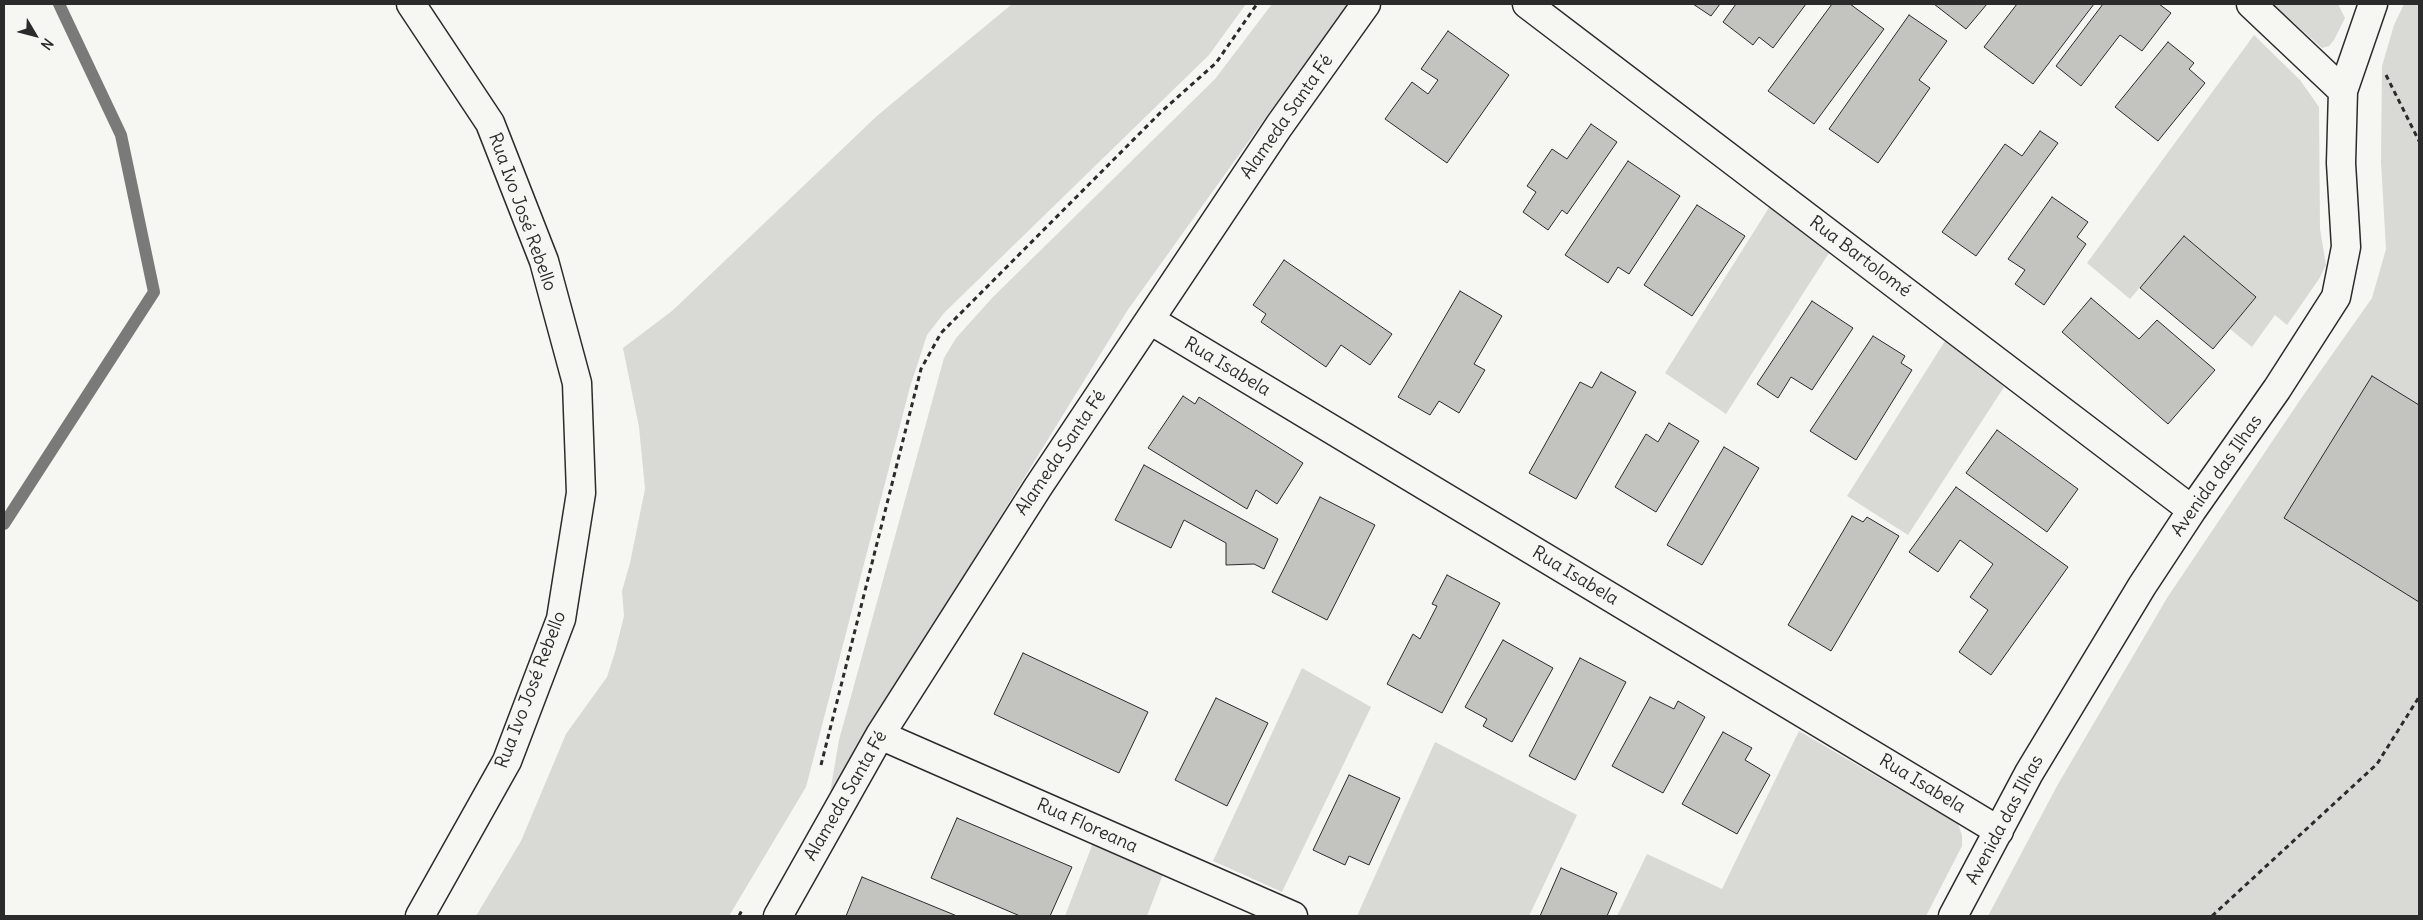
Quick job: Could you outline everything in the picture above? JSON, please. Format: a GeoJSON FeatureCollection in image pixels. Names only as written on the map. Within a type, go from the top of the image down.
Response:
{"type":"FeatureCollection","features":[{"type":"Feature","properties":{"kind":"street","name":"Rua Ivo José Rebello"},"geometry":{"type":"LineString","coordinates":[[411,4],[490,123],[544,262],[577,384],[581,493],[561,619],[507,761],[420,916]]}},
{"type":"Feature","properties":{"kind":"street","name":"Alameda Santa Fé"},"geometry":{"type":"LineString","coordinates":[[778,916],[880,735],[1038,486],[1280,126],[1366,4]]}},
{"type":"Feature","properties":{"kind":"street","name":"Rua Bartolomé"},"geometry":{"type":"LineString","coordinates":[[1527,4],[2192,510]]}},
{"type":"Feature","properties":{"kind":"street"},"geometry":{"type":"LineString","coordinates":[[2251,4],[2343,92]]}},
{"type":"Feature","properties":{"kind":"street","name":"Avenida das Ilhas"},"geometry":{"type":"LineString","coordinates":[[1953,916],[2060,720],[2192,510],[2277,389],[2336,296],[2346,247],[2341,163],[2343,92],[2373,4]]}},
{"type":"Feature","properties":{"kind":"street","name":"Rua Isabela"},"geometry":{"type":"LineString","coordinates":[[1150,320],[1999,831]]}},
{"type":"Feature","properties":{"kind":"street","name":"Rua Floreana"},"geometry":{"type":"LineString","coordinates":[[880,735],[1294,916]]}},
{"type":"Feature","properties":{"kind":"path"},"geometry":{"type":"LineString","coordinates":[[818,774],[921,369],[941,333],[1162,111],[1216,62],[1257,4]]}},
{"type":"Feature","properties":{"kind":"path"},"geometry":{"type":"LineString","coordinates":[[2212,916],[2376,764],[2419,697]]}},
{"type":"Feature","properties":{"kind":"path"},"geometry":{"type":"LineString","coordinates":[[739,916],[744,908]]}},
{"type":"Feature","properties":{"kind":"shaded area"},"geometry":{"type":"Polygon","coordinates":[[[1012,4],[1246,4],[1209,55],[944,313],[927,335],[910,387],[806,787],[729,916],[476,916],[521,841],[566,734],[607,677],[615,652],[624,616],[622,591],[630,563],[645,489],[639,427],[623,348],[672,311],[878,115],[1012,4]]]}},
{"type":"Feature","properties":{"kind":"shaded area"},"geometry":{"type":"Polygon","coordinates":[[[1272,4],[1347,4],[1127,311],[830,793],[839,740],[944,358],[956,338],[993,297],[1215,79],[1272,4]]]}},
{"type":"Feature","properties":{"kind":"shaded area"},"geometry":{"type":"Polygon","coordinates":[[[2273,4],[2338,4],[2345,18],[2334,40],[2329,46],[2322,48],[2273,4]]]}},
{"type":"Feature","properties":{"kind":"shaded area"},"geometry":{"type":"Polygon","coordinates":[[[2404,4],[2419,4],[2419,916],[1988,916],[2057,786],[2167,598],[2300,400],[2372,298],[2386,249],[2381,162],[2382,66],[2394,25],[2404,4]]]}},
{"type":"Feature","properties":{"kind":"shaded area"},"geometry":{"type":"Polygon","coordinates":[[[2254,35],[2300,80],[2319,107],[2320,229],[2326,265],[2319,279],[2287,325],[2275,315],[2252,347],[2230,329],[2256,297],[2184,236],[2130,299],[2087,263],[2254,35]]]}},
{"type":"Feature","properties":{"kind":"shaded area"},"geometry":{"type":"Polygon","coordinates":[[[1770,206],[1829,253],[1726,414],[1665,373],[1770,206]]]}},
{"type":"Feature","properties":{"kind":"shaded area"},"geometry":{"type":"Polygon","coordinates":[[[1945,341],[2004,387],[1908,535],[1847,496],[1945,341]]]}},
{"type":"Feature","properties":{"kind":"shaded area"},"geometry":{"type":"Polygon","coordinates":[[[1302,668],[1371,707],[1282,892],[1213,861],[1302,668]]]}},
{"type":"Feature","properties":{"kind":"shaded area"},"geometry":{"type":"Polygon","coordinates":[[[1799,731],[1958,824],[1962,835],[1962,846],[1926,916],[1617,916],[1647,854],[1722,889],[1799,731]]]}},
{"type":"Feature","properties":{"kind":"shaded area"},"geometry":{"type":"Polygon","coordinates":[[[1435,742],[1577,815],[1529,916],[1357,916],[1435,742]]]}},
{"type":"Feature","properties":{"kind":"shaded area"},"geometry":{"type":"Polygon","coordinates":[[[1093,843],[1163,874],[1147,916],[1065,916],[1093,843]]]}},
{"type":"Feature","properties":{"kind":"building"},"geometry":{"type":"Polygon","coordinates":[[[1693,4],[1720,4],[1711,16],[1693,4]]]}},
{"type":"Feature","properties":{"kind":"building"},"geometry":{"type":"Polygon","coordinates":[[[1736,4],[1806,4],[1773,48],[1759,37],[1753,45],[1723,22],[1736,4]]]}},
{"type":"Feature","properties":{"kind":"building"},"geometry":{"type":"Polygon","coordinates":[[[1832,4],[1850,4],[1884,29],[1814,124],[1768,91],[1832,4]]]}},
{"type":"Feature","properties":{"kind":"building"},"geometry":{"type":"Polygon","coordinates":[[[1934,4],[1987,4],[1966,29],[1934,4]]]}},
{"type":"Feature","properties":{"kind":"building"},"geometry":{"type":"Polygon","coordinates":[[[2017,4],[2094,4],[2033,84],[1984,47],[2017,4]]]}},
{"type":"Feature","properties":{"kind":"building"},"geometry":{"type":"Polygon","coordinates":[[[2103,4],[2159,4],[2171,13],[2142,51],[2120,35],[2081,86],[2056,66],[2103,4]]]}},
{"type":"Feature","properties":{"kind":"building"},"geometry":{"type":"Polygon","coordinates":[[[1909,15],[1947,41],[1919,80],[1930,88],[1878,163],[1829,129],[1909,15]]]}},
{"type":"Feature","properties":{"kind":"building"},"geometry":{"type":"Polygon","coordinates":[[[1448,31],[1509,75],[1447,163],[1385,119],[1412,82],[1428,94],[1438,80],[1421,69],[1448,31]]]}},
{"type":"Feature","properties":{"kind":"building"},"geometry":{"type":"Polygon","coordinates":[[[2168,42],[2194,63],[2189,69],[2205,83],[2158,141],[2115,107],[2168,42]]]}},
{"type":"Feature","properties":{"kind":"building"},"geometry":{"type":"Polygon","coordinates":[[[1591,124],[1617,142],[1567,214],[1562,210],[1548,230],[1523,212],[1536,192],[1527,186],[1552,149],[1567,159],[1591,124]]]}},
{"type":"Feature","properties":{"kind":"building"},"geometry":{"type":"Polygon","coordinates":[[[2040,131],[2058,143],[1976,256],[1942,232],[2005,144],[2022,156],[2040,131]]]}},
{"type":"Feature","properties":{"kind":"building"},"geometry":{"type":"Polygon","coordinates":[[[1628,161],[1680,196],[1629,274],[1618,267],[1608,283],[1565,255],[1628,161]]]}},
{"type":"Feature","properties":{"kind":"building"},"geometry":{"type":"Polygon","coordinates":[[[2052,197],[2088,222],[2077,237],[2086,244],[2044,305],[2015,284],[2025,270],[2008,259],[2052,197]]]}},
{"type":"Feature","properties":{"kind":"building"},"geometry":{"type":"Polygon","coordinates":[[[1697,205],[1745,236],[1692,316],[1644,285],[1697,205]]]}},
{"type":"Feature","properties":{"kind":"building"},"geometry":{"type":"Polygon","coordinates":[[[2184,236],[2256,297],[2213,349],[2140,288],[2184,236]]]}},
{"type":"Feature","properties":{"kind":"building"},"geometry":{"type":"Polygon","coordinates":[[[1284,260],[1392,334],[1370,365],[1341,345],[1326,367],[1261,322],[1266,314],[1253,305],[1284,260]]]}},
{"type":"Feature","properties":{"kind":"building"},"geometry":{"type":"Polygon","coordinates":[[[1460,291],[1502,316],[1474,364],[1485,370],[1459,413],[1439,401],[1430,415],[1398,397],[1460,291]]]}},
{"type":"Feature","properties":{"kind":"building"},"geometry":{"type":"Polygon","coordinates":[[[2091,298],[2139,339],[2157,320],[2215,370],[2168,424],[2062,332],[2091,298]]]}},
{"type":"Feature","properties":{"kind":"building"},"geometry":{"type":"Polygon","coordinates":[[[1812,301],[1853,328],[1812,390],[1791,377],[1778,398],[1757,384],[1812,301]]]}},
{"type":"Feature","properties":{"kind":"building"},"geometry":{"type":"Polygon","coordinates":[[[1873,336],[1905,356],[1901,363],[1912,370],[1856,460],[1810,431],[1873,336]]]}},
{"type":"Feature","properties":{"kind":"building"},"geometry":{"type":"Polygon","coordinates":[[[1601,372],[1636,392],[1576,499],[1529,473],[1580,382],[1592,388],[1601,372]]]}},
{"type":"Feature","properties":{"kind":"building"},"geometry":{"type":"Polygon","coordinates":[[[2372,376],[2419,405],[2419,602],[2284,518],[2372,376]]]}},
{"type":"Feature","properties":{"kind":"building"},"geometry":{"type":"Polygon","coordinates":[[[1183,396],[1195,404],[1199,397],[1303,463],[1277,504],[1256,490],[1247,509],[1148,448],[1183,396]]]}},
{"type":"Feature","properties":{"kind":"building"},"geometry":{"type":"Polygon","coordinates":[[[1669,423],[1699,441],[1656,512],[1615,487],[1646,434],[1658,442],[1669,423]]]}},
{"type":"Feature","properties":{"kind":"building"},"geometry":{"type":"Polygon","coordinates":[[[1997,430],[2078,489],[2047,532],[1966,473],[1997,430]]]}},
{"type":"Feature","properties":{"kind":"building"},"geometry":{"type":"Polygon","coordinates":[[[1724,447],[1759,468],[1702,565],[1667,545],[1724,447]]]}},
{"type":"Feature","properties":{"kind":"building"},"geometry":{"type":"Polygon","coordinates":[[[1144,465],[1278,539],[1264,569],[1254,564],[1226,565],[1226,543],[1184,520],[1171,548],[1115,520],[1144,465]]]}},
{"type":"Feature","properties":{"kind":"building"},"geometry":{"type":"Polygon","coordinates":[[[1956,487],[2068,567],[1991,675],[1959,652],[1988,610],[1970,597],[1993,564],[1960,540],[1938,572],[1909,552],[1956,487]]]}},
{"type":"Feature","properties":{"kind":"building"},"geometry":{"type":"Polygon","coordinates":[[[1320,497],[1375,525],[1327,620],[1272,592],[1320,497]]]}},
{"type":"Feature","properties":{"kind":"building"},"geometry":{"type":"Polygon","coordinates":[[[1852,516],[1863,522],[1867,517],[1899,536],[1831,651],[1788,625],[1852,516]]]}},
{"type":"Feature","properties":{"kind":"building"},"geometry":{"type":"Polygon","coordinates":[[[1447,575],[1500,603],[1442,713],[1387,684],[1413,634],[1420,639],[1437,606],[1432,604],[1447,575]]]}},
{"type":"Feature","properties":{"kind":"building"},"geometry":{"type":"Polygon","coordinates":[[[1503,640],[1553,668],[1512,742],[1483,726],[1487,719],[1465,707],[1503,640]]]}},
{"type":"Feature","properties":{"kind":"building"},"geometry":{"type":"Polygon","coordinates":[[[1023,653],[1148,712],[1119,773],[994,714],[1023,653]]]}},
{"type":"Feature","properties":{"kind":"building"},"geometry":{"type":"Polygon","coordinates":[[[1580,658],[1626,682],[1575,780],[1529,756],[1580,658]]]}},
{"type":"Feature","properties":{"kind":"building"},"geometry":{"type":"Polygon","coordinates":[[[1650,697],[1674,709],[1678,701],[1705,717],[1663,793],[1612,766],[1650,697]]]}},
{"type":"Feature","properties":{"kind":"building"},"geometry":{"type":"Polygon","coordinates":[[[1216,698],[1268,723],[1227,806],[1175,780],[1216,698]]]}},
{"type":"Feature","properties":{"kind":"building"},"geometry":{"type":"Polygon","coordinates":[[[1723,732],[1752,748],[1745,760],[1770,775],[1737,834],[1682,804],[1723,732]]]}},
{"type":"Feature","properties":{"kind":"building"},"geometry":{"type":"Polygon","coordinates":[[[1349,775],[1400,798],[1369,865],[1349,856],[1345,865],[1313,850],[1349,775]]]}},
{"type":"Feature","properties":{"kind":"building"},"geometry":{"type":"Polygon","coordinates":[[[957,818],[1072,867],[1050,916],[1020,916],[931,878],[957,818]]]}},
{"type":"Feature","properties":{"kind":"building"},"geometry":{"type":"Polygon","coordinates":[[[1561,868],[1617,893],[1607,916],[1540,916],[1561,868]]]}},
{"type":"Feature","properties":{"kind":"building"},"geometry":{"type":"Polygon","coordinates":[[[862,877],[957,916],[846,916],[862,877]]]}},
{"type":"Feature","properties":{"kind":"waterway"},"geometry":{"type":"LineString","coordinates":[[4,524],[154,292],[121,135],[59,4]]}}]}
